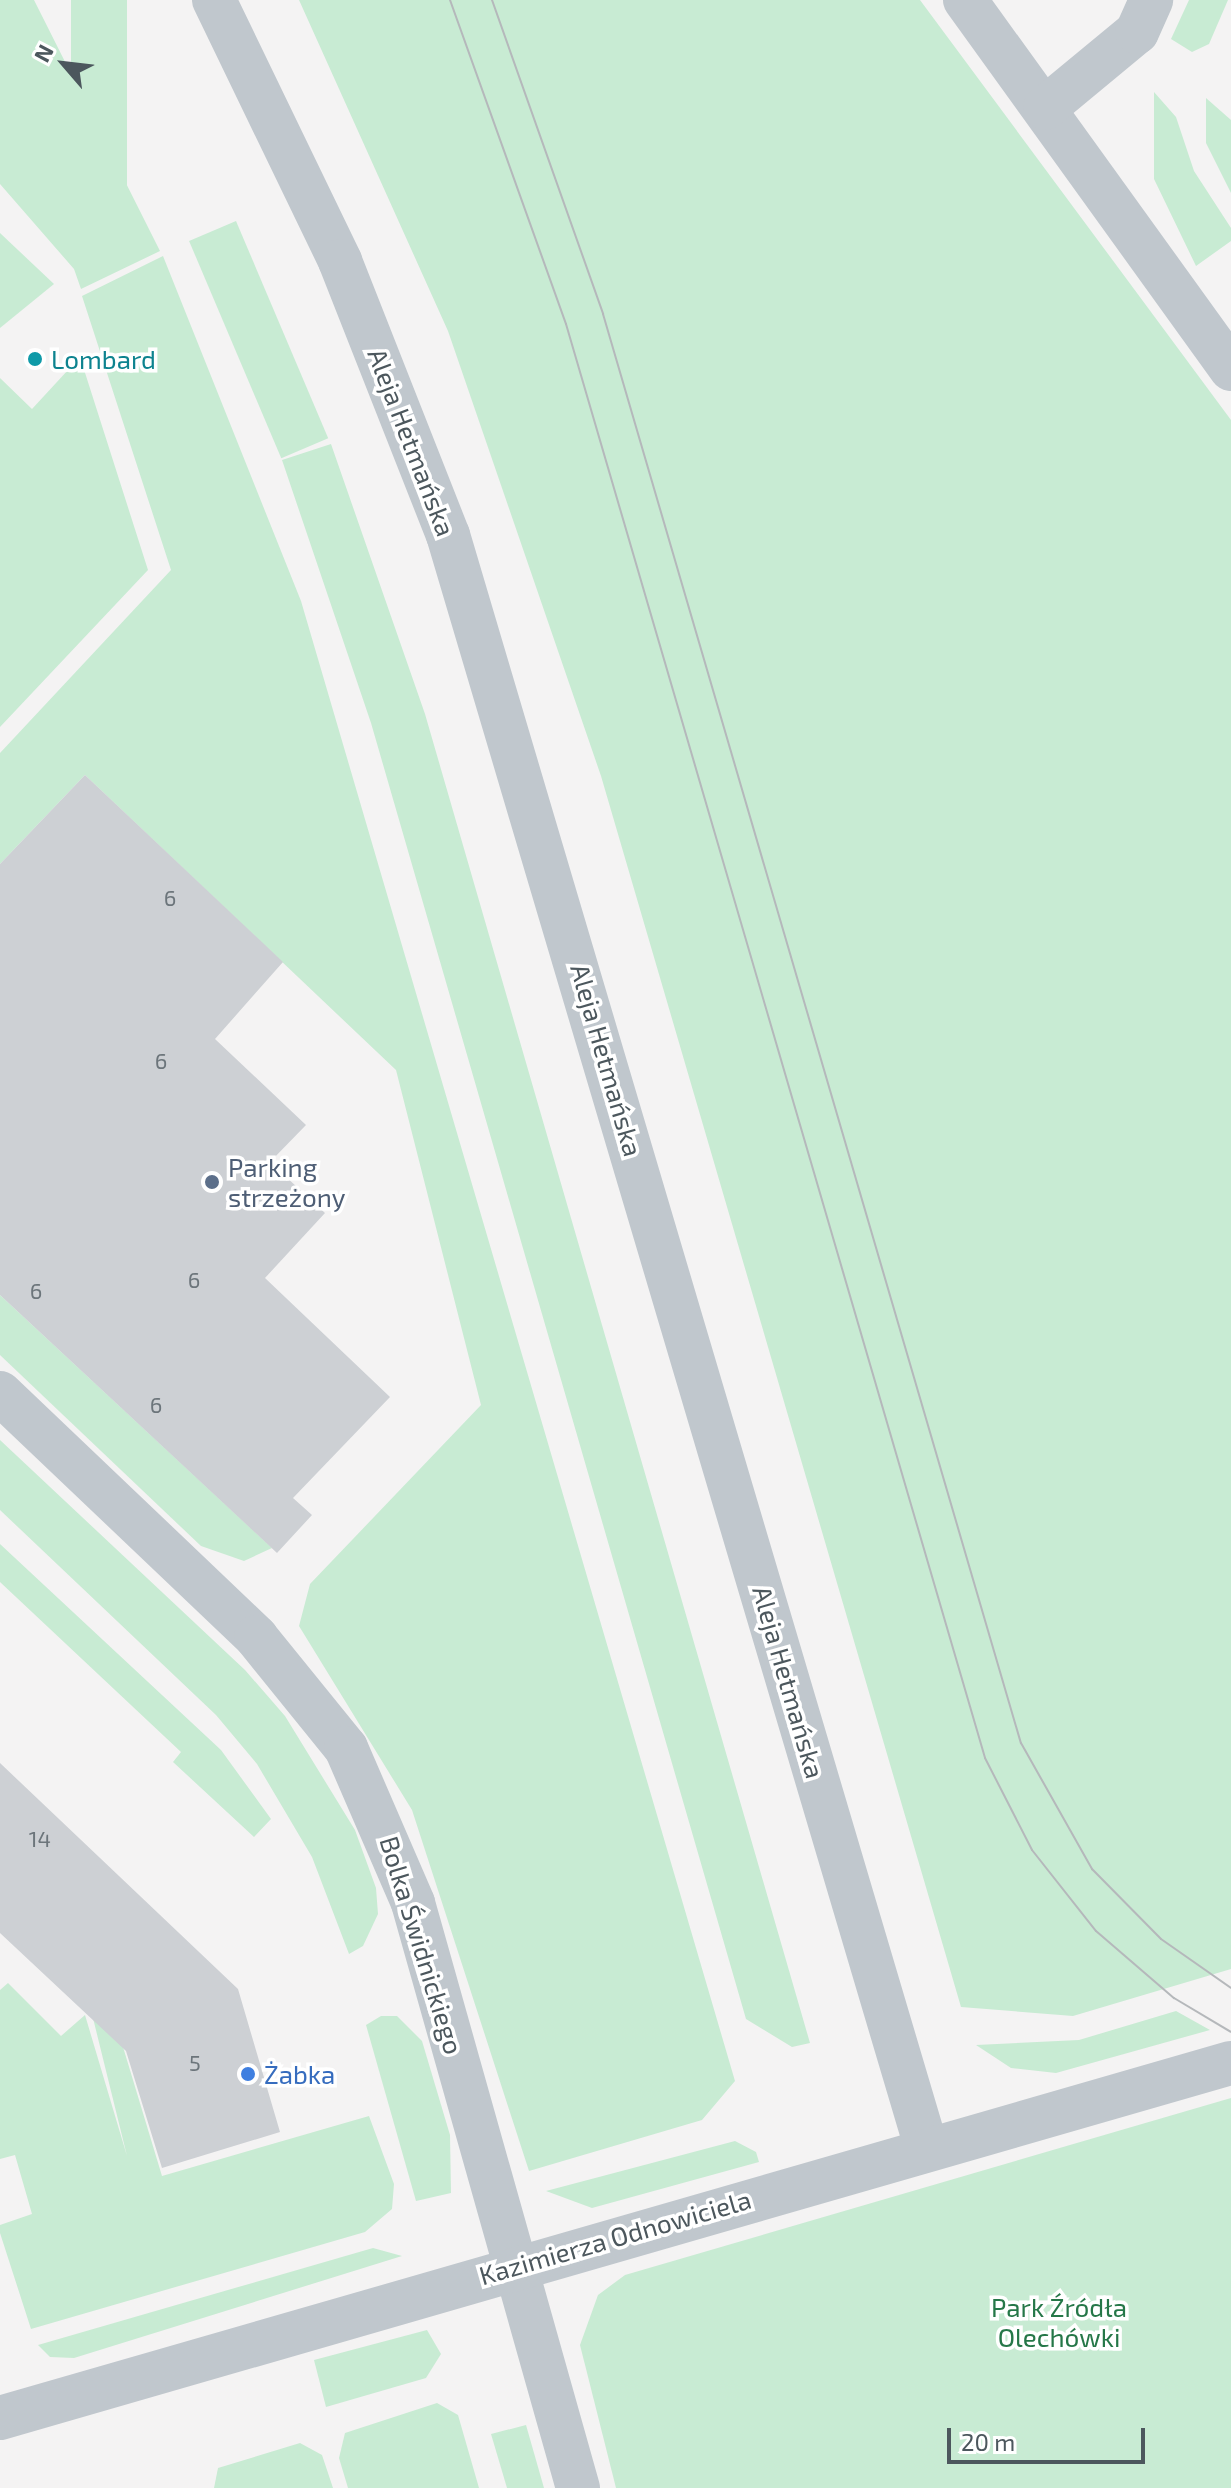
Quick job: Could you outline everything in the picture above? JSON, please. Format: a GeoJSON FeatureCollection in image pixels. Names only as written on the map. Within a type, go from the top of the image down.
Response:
{"type":"FeatureCollection","features":[{"type":"Feature","properties":{"kind":"street","name":"Aleja Hetmańska"},"geometry":{"type":"LineString","coordinates":[[214,0],[340,261],[448,535],[926,2147]]}},
{"type":"Feature","properties":{"kind":"street"},"geometry":{"type":"LineString","coordinates":[[965,0],[1231,369]]}},
{"type":"Feature","properties":{"kind":"street"},"geometry":{"type":"LineString","coordinates":[[1045,108],[1137,32],[1151,0]]}},
{"type":"Feature","properties":{"kind":"street","name":"Bolka Świdnickiego"},"geometry":{"type":"LineString","coordinates":[[0,1393],[256,1637],[346,1748],[413,1903],[578,2488]]}},
{"type":"Feature","properties":{"kind":"street","name":"Kazimierza Odnowiciela"},"geometry":{"type":"LineString","coordinates":[[0,2418],[926,2147],[1231,2063]]}},
{"type":"Feature","properties":{"kind":"green space"},"geometry":{"type":"Polygon","coordinates":[[[0,0],[34,0],[160,251],[81,289],[74,269],[0,184],[0,0]]]}},
{"type":"Feature","properties":{"kind":"green space"},"geometry":{"type":"Polygon","coordinates":[[[71,0],[127,0],[127,265],[71,265],[71,0]]]}},
{"type":"Feature","properties":{"kind":"green space"},"geometry":{"type":"Polygon","coordinates":[[[299,0],[920,0],[1231,420],[1231,1969],[1073,2016],[961,2007],[601,776],[448,331],[299,0]]]}},
{"type":"Feature","properties":{"kind":"green space"},"geometry":{"type":"Polygon","coordinates":[[[1189,0],[1228,0],[1209,44],[1192,52],[1171,39],[1189,0]]]}},
{"type":"Feature","properties":{"kind":"green space"},"geometry":{"type":"Polygon","coordinates":[[[1154,92],[1176,117],[1194,171],[1231,228],[1231,241],[1196,266],[1154,179],[1154,92]]]}},
{"type":"Feature","properties":{"kind":"green space"},"geometry":{"type":"Polygon","coordinates":[[[1206,98],[1231,120],[1231,193],[1206,143],[1206,98]]]}},
{"type":"Feature","properties":{"kind":"green space"},"geometry":{"type":"Polygon","coordinates":[[[236,221],[328,438],[281,458],[189,241],[236,221]]]}},
{"type":"Feature","properties":{"kind":"green space"},"geometry":{"type":"Polygon","coordinates":[[[0,233],[54,284],[0,328],[0,233]]]}},
{"type":"Feature","properties":{"kind":"green space"},"geometry":{"type":"Polygon","coordinates":[[[163,256],[301,601],[735,2081],[702,2120],[529,2171],[412,1810],[299,1626],[310,1584],[481,1405],[396,1070],[85,775],[0,864],[0,753],[171,570],[82,296],[163,256]]]}},
{"type":"Feature","properties":{"kind":"green space"},"geometry":{"type":"Polygon","coordinates":[[[80,357],[148,570],[0,727],[0,378],[32,409],[80,357]]]}},
{"type":"Feature","properties":{"kind":"green space"},"geometry":{"type":"Polygon","coordinates":[[[331,444],[425,714],[810,2043],[792,2047],[746,2019],[371,723],[282,460],[331,444]]]}},
{"type":"Feature","properties":{"kind":"green space"},"geometry":{"type":"Polygon","coordinates":[[[0,1295],[272,1548],[244,1561],[201,1546],[0,1355],[0,1295]]]}},
{"type":"Feature","properties":{"kind":"green space"},"geometry":{"type":"Polygon","coordinates":[[[0,1440],[245,1670],[285,1716],[355,1830],[376,1888],[378,1914],[363,1946],[349,1954],[312,1857],[257,1764],[216,1715],[0,1510],[0,1440]]]}},
{"type":"Feature","properties":{"kind":"green space"},"geometry":{"type":"Polygon","coordinates":[[[0,1544],[221,1750],[271,1819],[254,1837],[173,1762],[181,1752],[0,1582],[0,1544]]]}},
{"type":"Feature","properties":{"kind":"green space"},"geometry":{"type":"Polygon","coordinates":[[[8,1983],[61,2036],[85,2015],[127,2156],[91,2010],[107,1994],[162,2176],[369,2116],[394,2184],[392,2209],[365,2232],[31,2329],[0,2233],[0,2225],[32,2214],[15,2155],[0,2159],[0,1990],[8,1983]]]}},
{"type":"Feature","properties":{"kind":"green space"},"geometry":{"type":"Polygon","coordinates":[[[1176,2011],[1210,2030],[1056,2073],[1011,2068],[976,2045],[1079,2040],[1176,2011]]]}},
{"type":"Feature","properties":{"kind":"green space"},"geometry":{"type":"Polygon","coordinates":[[[381,2016],[397,2016],[422,2041],[450,2135],[451,2193],[416,2201],[366,2025],[381,2016]]]}},
{"type":"Feature","properties":{"kind":"green space","name":"Park Źródła Olechówki"},"geometry":{"type":"Polygon","coordinates":[[[1231,2098],[1231,2488],[616,2488],[580,2345],[598,2295],[625,2275],[1231,2098]]]}},
{"type":"Feature","properties":{"kind":"green space"},"geometry":{"type":"Polygon","coordinates":[[[735,2141],[756,2152],[759,2162],[592,2208],[546,2191],[735,2141]]]}},
{"type":"Feature","properties":{"kind":"green space"},"geometry":{"type":"Polygon","coordinates":[[[373,2248],[402,2256],[74,2358],[50,2357],[38,2345],[373,2248]]]}},
{"type":"Feature","properties":{"kind":"green space"},"geometry":{"type":"Polygon","coordinates":[[[427,2330],[441,2354],[426,2378],[326,2407],[314,2360],[427,2330]]]}},
{"type":"Feature","properties":{"kind":"green space"},"geometry":{"type":"Polygon","coordinates":[[[437,2403],[458,2415],[479,2488],[348,2488],[339,2458],[345,2433],[437,2403]]]}},
{"type":"Feature","properties":{"kind":"green space"},"geometry":{"type":"Polygon","coordinates":[[[526,2425],[544,2488],[507,2488],[491,2434],[526,2425]]]}},
{"type":"Feature","properties":{"kind":"green space"},"geometry":{"type":"Polygon","coordinates":[[[300,2443],[322,2455],[333,2488],[214,2488],[218,2468],[300,2443]]]}},
{"type":"Feature","properties":{"kind":"building","name":"Parking strzeżony"},"geometry":{"type":"Polygon","coordinates":[[[85,775],[283,962],[215,1039],[306,1125],[270,1162],[325,1213],[265,1278],[390,1397],[293,1498],[312,1515],[277,1553],[0,1295],[0,864],[85,775]]]}},
{"type":"Feature","properties":{"kind":"building"},"geometry":{"type":"Polygon","coordinates":[[[0,1763],[238,1989],[280,2132],[162,2168],[126,2051],[0,1933],[0,1763]]]}},
{"type":"Feature","properties":{"kind":"tram line"},"geometry":{"type":"LineString","coordinates":[[450,0],[566,324],[985,1758],[1032,1850],[1096,1931],[1174,1998],[1231,2032]]}},
{"type":"Feature","properties":{"kind":"tram line"},"geometry":{"type":"LineString","coordinates":[[492,0],[603,314],[1021,1743],[1092,1869],[1161,1939],[1231,1988]]}},
{"type":"Feature","properties":{"kind":"place","name":"Lombard"},"geometry":{"type":"Point","coordinates":[35,359]}},
{"type":"Feature","properties":{"kind":"place","name":"Parking strzeżony"},"geometry":{"type":"Point","coordinates":[212,1182]}},
{"type":"Feature","properties":{"kind":"place","name":"Żabka"},"geometry":{"type":"Point","coordinates":[248,2074]}}]}
